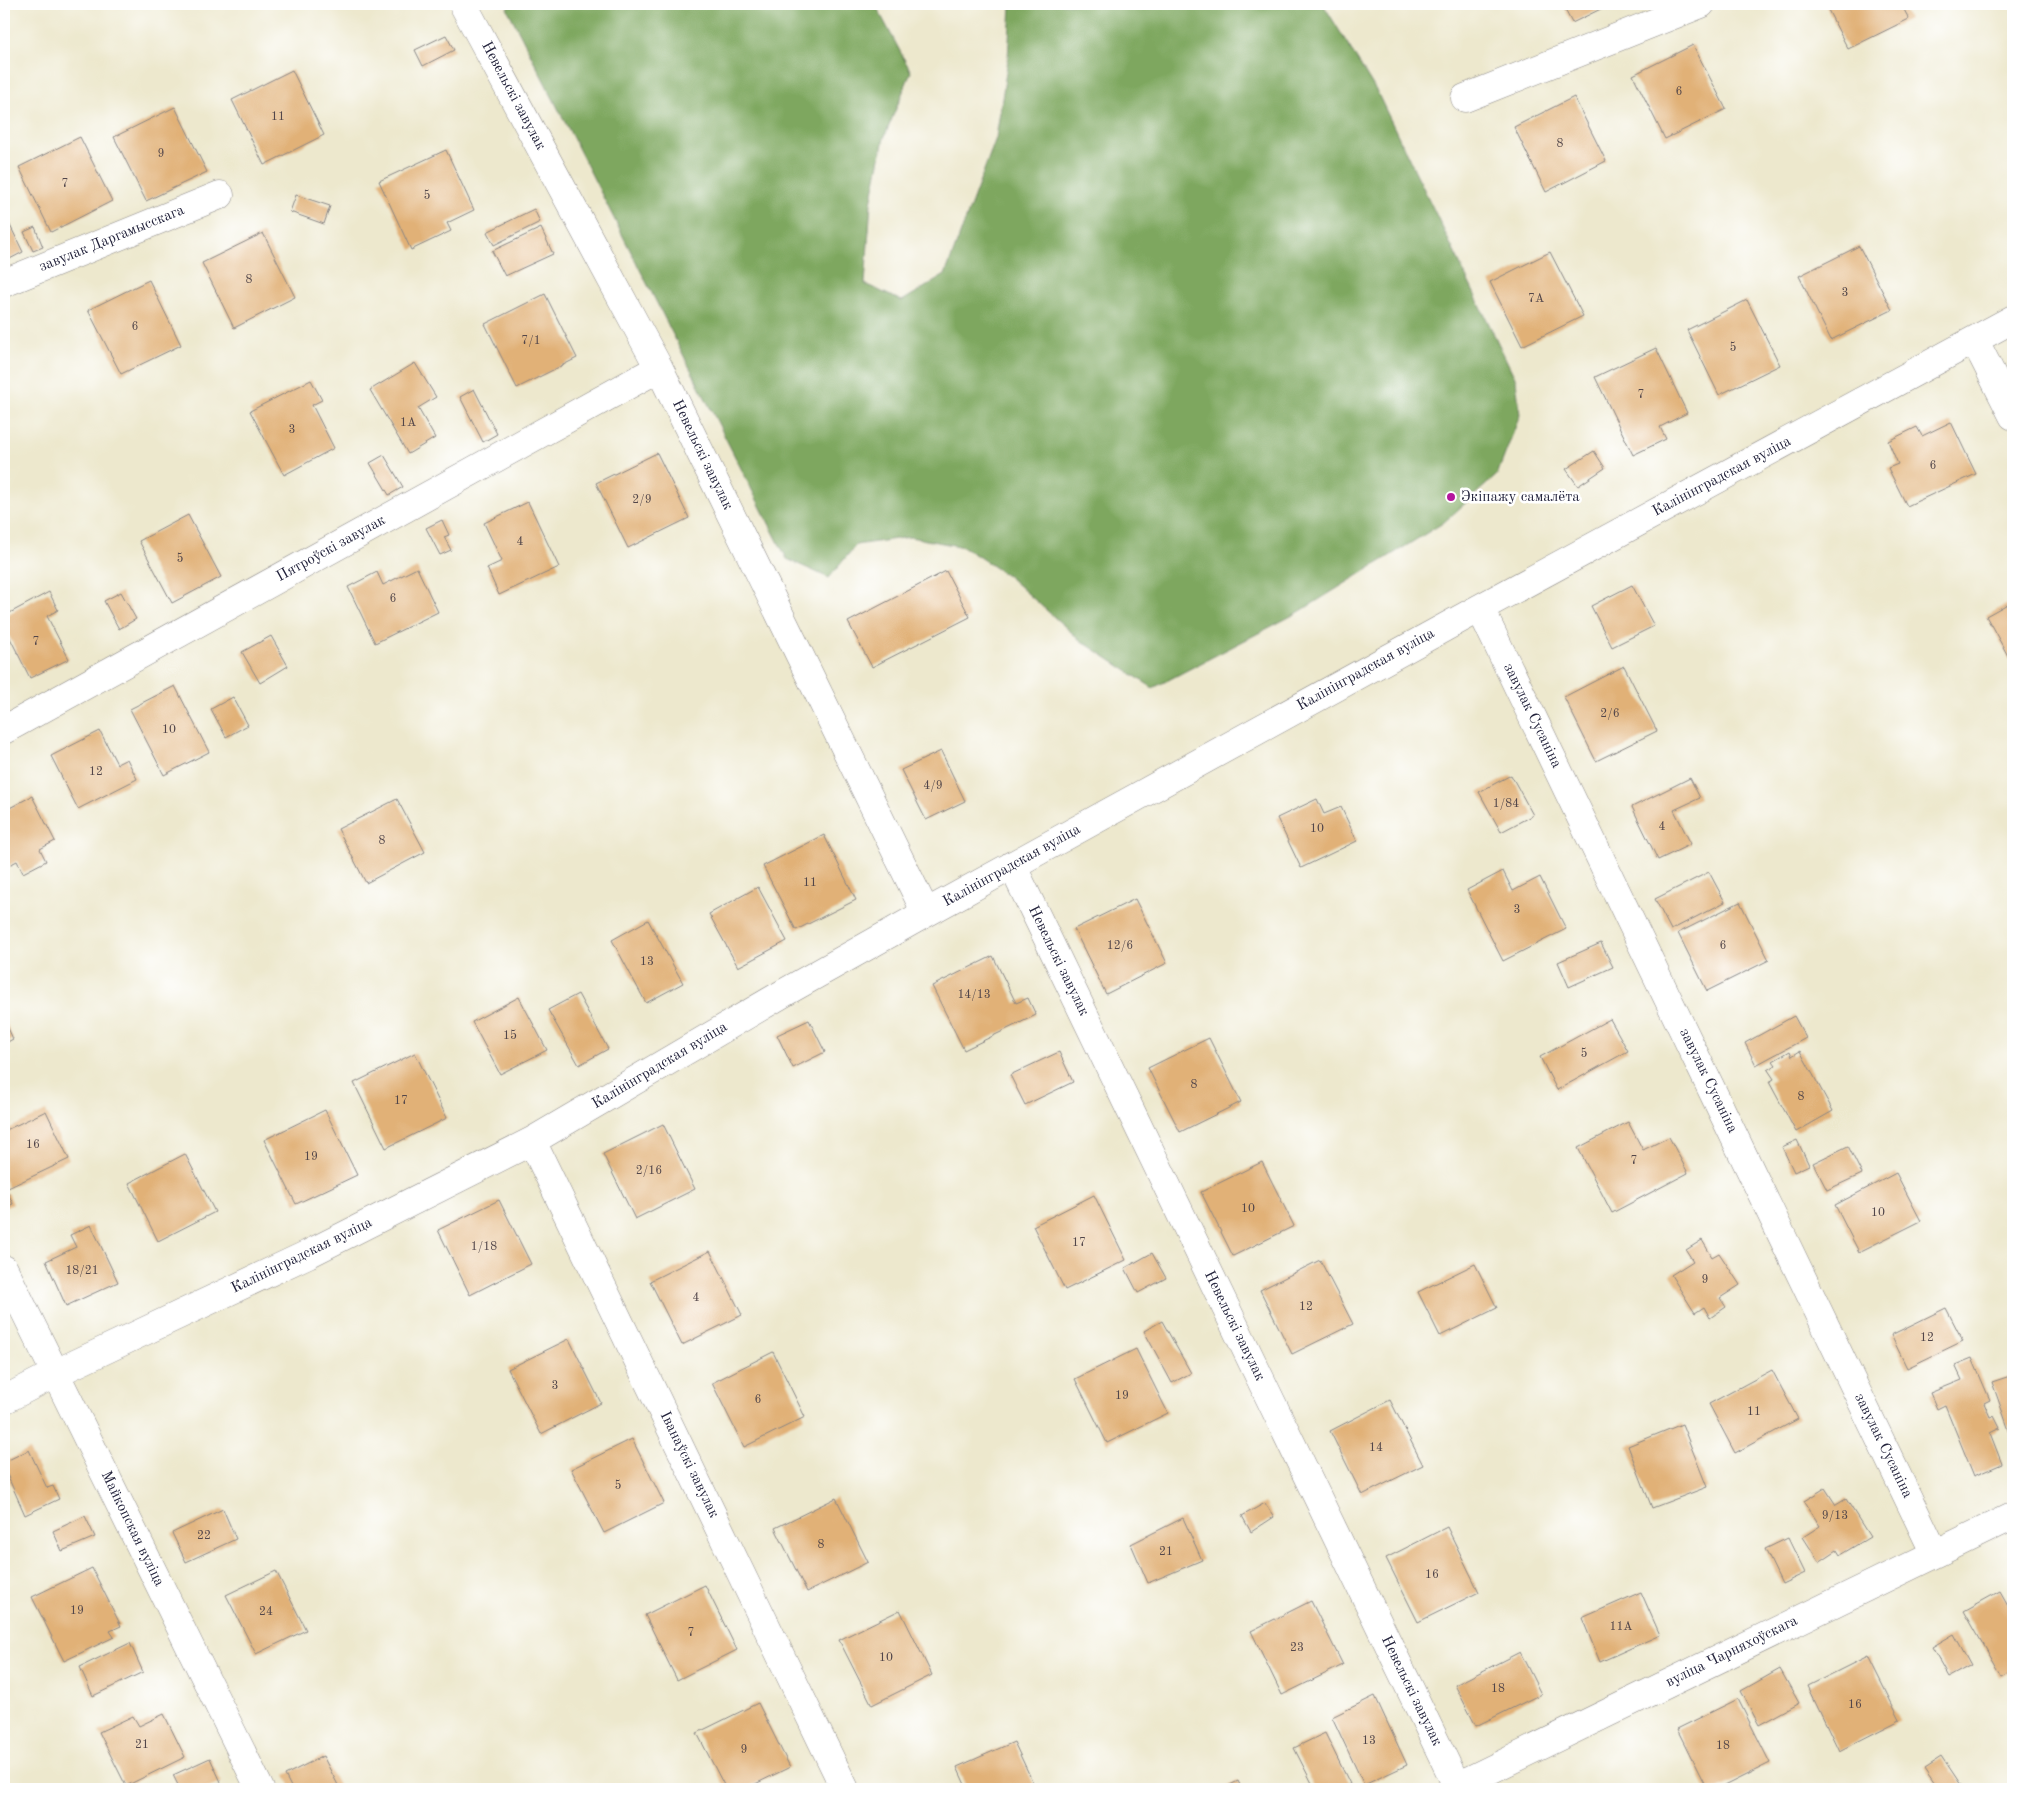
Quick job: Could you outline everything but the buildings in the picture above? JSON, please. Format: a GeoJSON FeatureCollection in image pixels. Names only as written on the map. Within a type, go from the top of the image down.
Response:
{"type":"FeatureCollection","features":[{"type":"Feature","properties":{"kind":"street","name":"Невельскі завулак"},"geometry":{"type":"LineString","coordinates":[[463,4],[659,368],[926,913]]}},
{"type":"Feature","properties":{"kind":"street"},"geometry":{"type":"LineString","coordinates":[[1465,98],[1701,4]]}},
{"type":"Feature","properties":{"kind":"street","name":"завулак Даргамысскага"},"geometry":{"type":"LineString","coordinates":[[4,283],[220,195]]}},
{"type":"Feature","properties":{"kind":"street","name":"Калінінградская вуліца"},"geometry":{"type":"LineString","coordinates":[[4,1400],[54,1374],[308,1254],[532,1141],[789,990],[1012,865],[1480,608],[2013,319]]}},
{"type":"Feature","properties":{"kind":"street"},"geometry":{"type":"LineString","coordinates":[[1975,340],[2013,416]]}},
{"type":"Feature","properties":{"kind":"street","name":"Пятроўскі завулак"},"geometry":{"type":"LineString","coordinates":[[4,730],[659,368]]}},
{"type":"Feature","properties":{"kind":"street","name":"завулак Сусаніна"},"geometry":{"type":"LineString","coordinates":[[1480,608],[1935,1554]]}},
{"type":"Feature","properties":{"kind":"street","name":"Невельскі завулак"},"geometry":{"type":"LineString","coordinates":[[1012,865],[1454,1788]]}},
{"type":"Feature","properties":{"kind":"street","name":"Іванаўскі завулак"},"geometry":{"type":"LineString","coordinates":[[532,1141],[845,1789]]}},
{"type":"Feature","properties":{"kind":"street","name":"Майкопская вуліца"},"geometry":{"type":"LineString","coordinates":[[4,1269],[54,1374],[260,1789]]}},
{"type":"Feature","properties":{"kind":"street","name":"вуліца Чарняхоўскага"},"geometry":{"type":"LineString","coordinates":[[1454,1788],[2013,1516]]}},
{"type":"Feature","properties":{"kind":"green space"},"geometry":{"type":"Polygon","coordinates":[[[510,4],[875,4],[911,72],[884,138],[871,203],[865,284],[902,301],[945,275],[996,138],[1008,59],[1011,4],[1323,4],[1377,92],[1516,380],[1520,415],[1497,475],[1443,523],[1299,612],[1153,688],[1080,640],[1009,577],[964,547],[910,537],[856,545],[829,578],[787,559],[507,8],[510,4]]]}},
{"type":"Feature","properties":{"kind":"place","name":"Экіпажу самалёта"},"geometry":{"type":"Point","coordinates":[1451,497]}}]}
